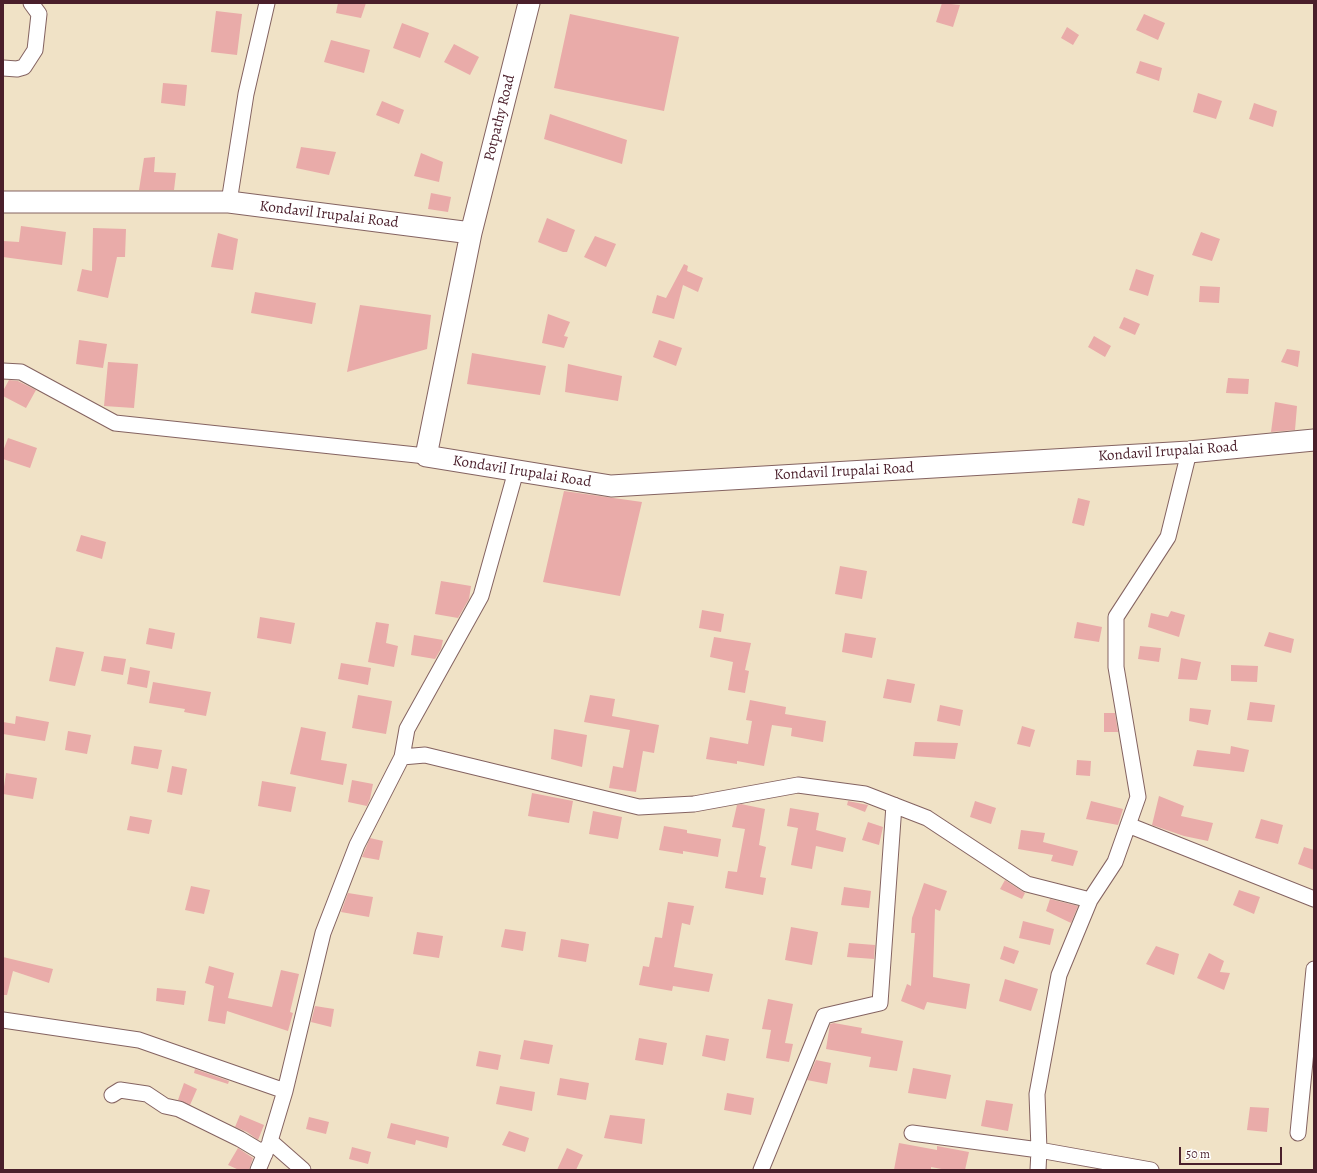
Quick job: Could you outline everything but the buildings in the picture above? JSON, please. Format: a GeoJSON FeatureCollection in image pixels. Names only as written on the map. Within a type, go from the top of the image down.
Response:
{"type":"FeatureCollection","features":[{"type":"Feature","properties":{"kind":"street"},"geometry":{"type":"LineString","coordinates":[[3,68],[17,69],[24,66],[35,50],[38,14],[31,3]]}},
{"type":"Feature","properties":{"kind":"street"},"geometry":{"type":"LineString","coordinates":[[229,202],[246,94],[268,3]]}},
{"type":"Feature","properties":{"kind":"street","name":"Potpathy Road"},"geometry":{"type":"LineString","coordinates":[[471,233],[529,3]]}},
{"type":"Feature","properties":{"kind":"street","name":"Kondavil Irupalai Road"},"geometry":{"type":"LineString","coordinates":[[3,202],[229,202],[471,233]]}},
{"type":"Feature","properties":{"kind":"street"},"geometry":{"type":"LineString","coordinates":[[3,371],[21,372],[115,423],[426,456],[471,233]]}},
{"type":"Feature","properties":{"kind":"street","name":"Kondavil Irupalai Road"},"geometry":{"type":"LineString","coordinates":[[426,456],[611,486],[1189,452],[1314,440]]}},
{"type":"Feature","properties":{"kind":"street"},"geometry":{"type":"LineString","coordinates":[[1038,1170],[1039,1150],[1037,1094],[1059,975],[1090,900],[1115,862],[1138,797],[1116,666],[1116,617],[1168,537],[1189,452]]}},
{"type":"Feature","properties":{"kind":"street"},"geometry":{"type":"LineString","coordinates":[[258,1170],[285,1091],[323,932],[357,845],[402,757],[407,729],[481,596],[516,471]]}},
{"type":"Feature","properties":{"kind":"street"},"geometry":{"type":"LineString","coordinates":[[402,757],[425,755],[639,807],[694,804],[798,785],[865,794],[927,818],[1027,884],[1090,900]]}},
{"type":"Feature","properties":{"kind":"street"},"geometry":{"type":"LineString","coordinates":[[761,1170],[824,1016],[880,1003],[894,805]]}},
{"type":"Feature","properties":{"kind":"street"},"geometry":{"type":"LineString","coordinates":[[1128,825],[1314,899]]}},
{"type":"Feature","properties":{"kind":"street"},"geometry":{"type":"LineString","coordinates":[[1298,1133],[1314,969]]}},
{"type":"Feature","properties":{"kind":"street"},"geometry":{"type":"LineString","coordinates":[[3,1020],[139,1040],[285,1091]]}},
{"type":"Feature","properties":{"kind":"street"},"geometry":{"type":"LineString","coordinates":[[112,1095],[120,1090],[147,1094],[166,1106],[180,1109],[234,1136],[267,1147],[303,1170]]}},
{"type":"Feature","properties":{"kind":"street"},"geometry":{"type":"LineString","coordinates":[[912,1133],[1039,1150],[1151,1170]]}}]}
